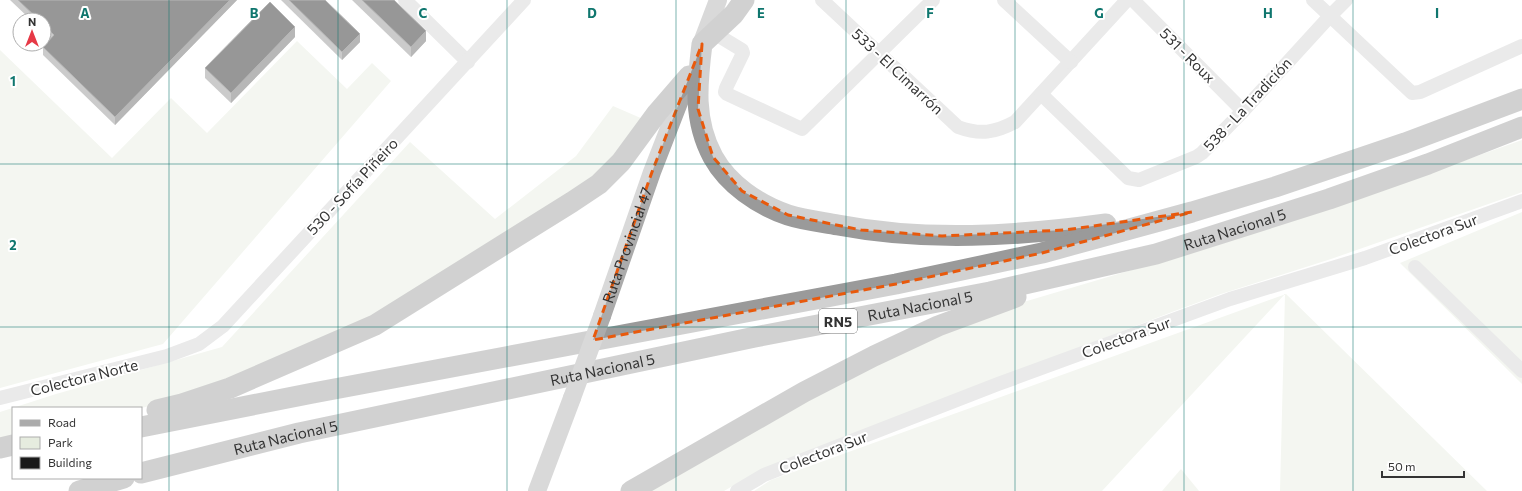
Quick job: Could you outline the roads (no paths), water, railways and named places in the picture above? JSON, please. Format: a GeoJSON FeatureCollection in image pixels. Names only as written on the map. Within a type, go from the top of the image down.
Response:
{"type":"FeatureCollection","features":[{"type":"Feature","properties":{"kind":"highway"},"geometry":{"type":"LineString","coordinates":[[744,0],[734,14],[708,39],[698,77],[698,109],[703,134],[713,157],[742,191],[763,204],[788,215],[861,230],[942,236],[995,235],[1065,230],[1192,212]]}},
{"type":"Feature","properties":{"kind":"highway"},"geometry":{"type":"LineString","coordinates":[[142,414],[182,404],[230,388],[375,325],[599,184],[621,162],[657,113],[689,76]]}},
{"type":"Feature","properties":{"kind":"highway","name":"Ruta Nacional 5"},"geometry":{"type":"LineString","coordinates":[[142,427],[313,393],[896,284],[1042,253],[1192,212],[1275,187],[1405,143],[1522,99]]}},
{"type":"Feature","properties":{"kind":"highway","name":"Ruta Nacional 5"},"geometry":{"type":"LineString","coordinates":[[142,473],[307,431],[755,337],[990,292],[1156,254],[1329,199],[1428,164],[1522,127]]}},
{"type":"Feature","properties":{"kind":"highway"},"geometry":{"type":"LineString","coordinates":[[631,491],[804,392],[874,356],[938,326],[1081,275],[1156,254]]}},
{"type":"Feature","properties":{"kind":"highway"},"geometry":{"type":"LineString","coordinates":[[0,448],[12,445]]}},
{"type":"Feature","properties":{"kind":"highway"},"geometry":{"type":"LineString","coordinates":[[0,457],[12,454]]}},
{"type":"Feature","properties":{"kind":"highway"},"geometry":{"type":"LineString","coordinates":[[79,491],[121,479]]}},
{"type":"Feature","properties":{"kind":"main road","name":"Ruta Provincial 47"},"geometry":{"type":"LineString","coordinates":[[537,491],[602,316],[652,172],[689,76],[708,39],[718,0]]}},
{"type":"Feature","properties":{"kind":"street"},"geometry":{"type":"LineString","coordinates":[[405,0],[468,62]]}},
{"type":"Feature","properties":{"kind":"street","name":"530 - Sofía Piñeiro"},"geometry":{"type":"LineString","coordinates":[[167,356],[199,344],[223,326],[524,0]]}},
{"type":"Feature","properties":{"kind":"street","name":"533 - El Cimarrón"},"geometry":{"type":"LineString","coordinates":[[822,0],[958,127],[970,131],[981,132],[999,130],[1015,122],[1127,0]]}},
{"type":"Feature","properties":{"kind":"street"},"geometry":{"type":"LineString","coordinates":[[708,39],[742,50],[743,53],[725,92],[802,129],[934,0]]}},
{"type":"Feature","properties":{"kind":"street"},"geometry":{"type":"LineString","coordinates":[[1004,0],[1071,62]]}},
{"type":"Feature","properties":{"kind":"street","name":"531 - Roux"},"geometry":{"type":"LineString","coordinates":[[1133,0],[1243,110]]}},
{"type":"Feature","properties":{"kind":"street"},"geometry":{"type":"LineString","coordinates":[[1313,0],[1412,93],[1420,92],[1522,46]]}},
{"type":"Feature","properties":{"kind":"street","name":"538 - La Tradición"},"geometry":{"type":"LineString","coordinates":[[1041,94],[1128,178],[1131,180],[1139,180],[1196,157],[1243,110],[1346,0]]}},
{"type":"Feature","properties":{"kind":"street","name":"Colectora Sur"},"geometry":{"type":"LineString","coordinates":[[737,491],[764,475],[998,384],[1230,299],[1365,258],[1522,201]]}},
{"type":"Feature","properties":{"kind":"street"},"geometry":{"type":"LineString","coordinates":[[1415,267],[1522,371]]}},
{"type":"Feature","properties":{"kind":"street","name":"Colectora Norte"},"geometry":{"type":"LineString","coordinates":[[0,398],[167,356]]}}]}
